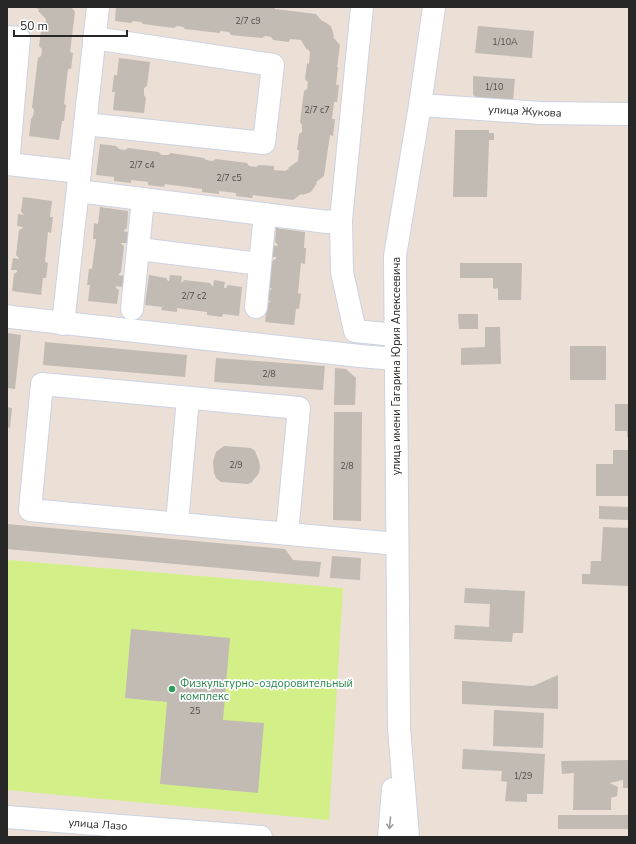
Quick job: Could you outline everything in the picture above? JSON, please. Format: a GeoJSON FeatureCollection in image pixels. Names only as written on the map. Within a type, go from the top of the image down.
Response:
{"type":"FeatureCollection","features":[{"type":"Feature","properties":{"kind":"street"},"geometry":{"type":"LineString","coordinates":[[64,324],[98,7]]}},
{"type":"Feature","properties":{"kind":"street"},"geometry":{"type":"LineString","coordinates":[[362,7],[340,220],[342,272],[355,331],[395,335]]}},
{"type":"Feature","properties":{"kind":"street","name":"улица имени Гагарина Юрия Алексеевича"},"geometry":{"type":"LineString","coordinates":[[408,837],[399,728],[395,256],[420,105],[434,7]]}},
{"type":"Feature","properties":{"kind":"street"},"geometry":{"type":"LineString","coordinates":[[7,37],[20,38],[11,97],[8,171],[79,182],[144,199],[327,222],[340,220]]}},
{"type":"Feature","properties":{"kind":"street"},"geometry":{"type":"LineString","coordinates":[[85,124],[264,143],[273,65],[94,38]]}},
{"type":"Feature","properties":{"kind":"street","name":"улица Жукова"},"geometry":{"type":"LineString","coordinates":[[420,105],[541,113],[629,114]]}},
{"type":"Feature","properties":{"kind":"street"},"geometry":{"type":"LineString","coordinates":[[132,309],[144,199]]}},
{"type":"Feature","properties":{"kind":"street"},"geometry":{"type":"LineString","coordinates":[[256,307],[265,214]]}},
{"type":"Feature","properties":{"kind":"street"},"geometry":{"type":"LineString","coordinates":[[138,249],[260,264]]}},
{"type":"Feature","properties":{"kind":"street"},"geometry":{"type":"LineString","coordinates":[[7,316],[11,318],[352,356],[395,359]]}},
{"type":"Feature","properties":{"kind":"street"},"geometry":{"type":"LineString","coordinates":[[287,534],[299,408],[42,384],[30,510],[177,523],[287,534],[397,544]]}},
{"type":"Feature","properties":{"kind":"street"},"geometry":{"type":"LineString","coordinates":[[177,523],[188,398]]}},
{"type":"Feature","properties":{"kind":"street","name":"улица имени Гагарина Юрия Алексеевича"},"geometry":{"type":"LineString","coordinates":[[389,837],[399,728]]}},
{"type":"Feature","properties":{"kind":"street","name":"улица Лазо"},"geometry":{"type":"LineString","coordinates":[[7,821],[261,837]]}},
{"type":"Feature","properties":{"kind":"green space","name":"Физкультурно-оздоровительный комплекс"},"geometry":{"type":"Polygon","coordinates":[[[7,560],[343,588],[329,820],[7,790],[7,560]]]}},
{"type":"Feature","properties":{"kind":"building"},"geometry":{"type":"Polygon","coordinates":[[[36,7],[71,7],[75,12],[70,52],[73,53],[71,69],[68,69],[64,104],[66,105],[64,121],[62,121],[59,140],[29,136],[31,119],[34,110],[32,107],[38,58],[41,56],[42,49],[39,46],[41,31],[45,31],[46,19],[36,7]]]}},
{"type":"Feature","properties":{"kind":"building"},"geometry":{"type":"Polygon","coordinates":[[[116,7],[275,7],[275,9],[316,14],[322,21],[331,26],[333,37],[340,45],[336,85],[339,85],[337,102],[334,102],[332,119],[335,119],[333,136],[330,135],[324,176],[316,182],[317,183],[311,192],[301,194],[293,200],[253,195],[252,198],[236,196],[236,193],[219,191],[219,194],[202,192],[202,189],[165,184],[164,187],[148,185],[148,182],[131,180],[131,183],[114,181],[114,177],[96,175],[100,144],[116,146],[119,149],[125,150],[128,148],[159,152],[161,155],[168,155],[171,153],[204,158],[206,160],[213,161],[216,159],[247,163],[249,166],[256,167],[259,165],[274,166],[274,170],[285,171],[298,161],[299,150],[297,150],[299,134],[302,132],[302,125],[300,122],[304,91],[307,89],[308,82],[305,79],[307,63],[309,64],[310,52],[301,40],[290,39],[289,42],[273,40],[271,37],[265,36],[262,38],[231,35],[229,32],[221,31],[219,33],[185,29],[177,26],[174,28],[143,24],[141,22],[133,21],[131,23],[115,21],[116,7]]]}},
{"type":"Feature","properties":{"kind":"building"},"geometry":{"type":"Polygon","coordinates":[[[478,26],[534,31],[532,58],[475,53],[478,26]]]}},
{"type":"Feature","properties":{"kind":"building"},"geometry":{"type":"Polygon","coordinates":[[[119,58],[150,62],[147,86],[144,88],[144,95],[146,98],[144,113],[113,110],[115,92],[112,92],[114,75],[117,75],[119,58]]]}},
{"type":"Feature","properties":{"kind":"building"},"geometry":{"type":"Polygon","coordinates":[[[473,76],[515,79],[513,100],[474,96],[473,76]]]}},
{"type":"Feature","properties":{"kind":"building"},"geometry":{"type":"Polygon","coordinates":[[[455,130],[489,130],[489,133],[494,133],[494,140],[489,140],[487,197],[453,197],[455,130]]]}},
{"type":"Feature","properties":{"kind":"building"},"geometry":{"type":"Polygon","coordinates":[[[23,197],[52,201],[50,217],[53,217],[51,233],[48,232],[45,262],[48,263],[46,278],[43,278],[41,295],[12,291],[14,274],[17,272],[17,270],[11,270],[13,258],[19,259],[16,255],[19,230],[23,228],[17,226],[18,214],[24,215],[21,211],[23,197]]]}},
{"type":"Feature","properties":{"kind":"building"},"geometry":{"type":"Polygon","coordinates":[[[100,207],[128,211],[127,228],[123,231],[129,232],[128,243],[121,243],[124,246],[121,272],[118,275],[124,276],[123,287],[116,286],[119,290],[117,304],[88,301],[90,285],[87,285],[89,269],[92,269],[96,239],[93,239],[94,223],[98,224],[100,207]]]}},
{"type":"Feature","properties":{"kind":"building"},"geometry":{"type":"Polygon","coordinates":[[[276,228],[305,232],[305,264],[301,263],[298,293],[301,294],[299,309],[296,309],[294,325],[265,322],[267,304],[271,301],[264,301],[266,289],[272,290],[269,286],[272,261],[276,259],[276,257],[270,257],[271,245],[278,245],[275,242],[276,228]]]}},
{"type":"Feature","properties":{"kind":"building"},"geometry":{"type":"Polygon","coordinates":[[[460,263],[522,263],[521,300],[498,300],[498,288],[493,288],[493,278],[460,278],[460,263]]]}},
{"type":"Feature","properties":{"kind":"building"},"geometry":{"type":"Polygon","coordinates":[[[149,275],[166,278],[168,281],[170,275],[182,276],[181,283],[184,280],[210,283],[213,286],[214,280],[225,282],[224,288],[228,285],[242,287],[239,316],[223,314],[222,317],[207,315],[207,312],[177,308],[177,312],[161,310],[162,307],[145,305],[149,275]]]}},
{"type":"Feature","properties":{"kind":"building"},"geometry":{"type":"Polygon","coordinates":[[[458,314],[478,314],[478,329],[459,329],[458,314]]]}},
{"type":"Feature","properties":{"kind":"building"},"geometry":{"type":"Polygon","coordinates":[[[485,327],[500,327],[501,364],[461,365],[461,348],[485,347],[485,327]]]}},
{"type":"Feature","properties":{"kind":"building"},"geometry":{"type":"Polygon","coordinates":[[[7,333],[21,335],[15,389],[7,388],[7,333]]]}},
{"type":"Feature","properties":{"kind":"building"},"geometry":{"type":"Polygon","coordinates":[[[45,342],[187,355],[185,377],[43,365],[45,342]]]}},
{"type":"Feature","properties":{"kind":"building"},"geometry":{"type":"Polygon","coordinates":[[[570,346],[606,346],[606,380],[570,380],[570,346]]]}},
{"type":"Feature","properties":{"kind":"building"},"geometry":{"type":"Polygon","coordinates":[[[216,358],[325,366],[323,390],[214,382],[216,358]]]}},
{"type":"Feature","properties":{"kind":"building"},"geometry":{"type":"Polygon","coordinates":[[[335,368],[346,369],[356,378],[355,405],[334,405],[335,368]]]}},
{"type":"Feature","properties":{"kind":"building"},"geometry":{"type":"Polygon","coordinates":[[[615,404],[629,404],[629,437],[627,437],[627,431],[615,431],[615,404]]]}},
{"type":"Feature","properties":{"kind":"building"},"geometry":{"type":"Polygon","coordinates":[[[7,407],[12,408],[10,428],[7,427],[7,407]]]}},
{"type":"Feature","properties":{"kind":"building"},"geometry":{"type":"Polygon","coordinates":[[[334,412],[362,412],[361,521],[333,520],[334,412]]]}},
{"type":"Feature","properties":{"kind":"building"},"geometry":{"type":"Polygon","coordinates":[[[224,446],[251,448],[255,451],[260,467],[259,473],[252,482],[248,484],[221,482],[216,478],[213,462],[216,452],[224,446]]]}},
{"type":"Feature","properties":{"kind":"building"},"geometry":{"type":"Polygon","coordinates":[[[613,450],[629,450],[629,496],[596,496],[596,464],[613,464],[613,450]]]}},
{"type":"Feature","properties":{"kind":"building"},"geometry":{"type":"Polygon","coordinates":[[[599,506],[629,507],[629,520],[599,519],[599,506]]]}},
{"type":"Feature","properties":{"kind":"building"},"geometry":{"type":"Polygon","coordinates":[[[7,524],[285,549],[293,560],[321,562],[319,577],[7,549],[7,524]]]}},
{"type":"Feature","properties":{"kind":"building"},"geometry":{"type":"Polygon","coordinates":[[[603,527],[629,528],[629,586],[582,584],[582,574],[590,574],[591,561],[601,561],[603,527]]]}},
{"type":"Feature","properties":{"kind":"building"},"geometry":{"type":"Polygon","coordinates":[[[332,556],[361,558],[360,580],[330,578],[332,556]]]}},
{"type":"Feature","properties":{"kind":"building"},"geometry":{"type":"Polygon","coordinates":[[[465,588],[525,591],[523,633],[513,633],[512,642],[454,639],[455,625],[489,627],[490,604],[464,603],[465,588]]]}},
{"type":"Feature","properties":{"kind":"building"},"geometry":{"type":"Polygon","coordinates":[[[131,629],[230,638],[223,720],[264,723],[258,793],[160,784],[167,702],[125,698],[131,629]]]}},
{"type":"Feature","properties":{"kind":"building"},"geometry":{"type":"Polygon","coordinates":[[[558,675],[558,709],[462,704],[462,681],[533,686],[558,675]]]}},
{"type":"Feature","properties":{"kind":"building"},"geometry":{"type":"Polygon","coordinates":[[[494,710],[544,713],[543,748],[493,746],[494,710]]]}},
{"type":"Feature","properties":{"kind":"building"},"geometry":{"type":"Polygon","coordinates":[[[463,749],[545,754],[543,794],[527,794],[527,802],[505,801],[507,782],[501,781],[502,771],[462,769],[463,749]]]}},
{"type":"Feature","properties":{"kind":"building"},"geometry":{"type":"Polygon","coordinates":[[[629,760],[629,788],[623,788],[623,780],[610,783],[618,787],[617,796],[611,798],[611,810],[573,810],[574,773],[562,774],[561,761],[629,760]]]}},
{"type":"Feature","properties":{"kind":"building"},"geometry":{"type":"Polygon","coordinates":[[[558,815],[629,815],[629,829],[558,829],[558,815]]]}},
{"type":"Feature","properties":{"kind":"place","name":"Физкультурно-оздоровительный комплекс"},"geometry":{"type":"Point","coordinates":[172,689]}}]}
